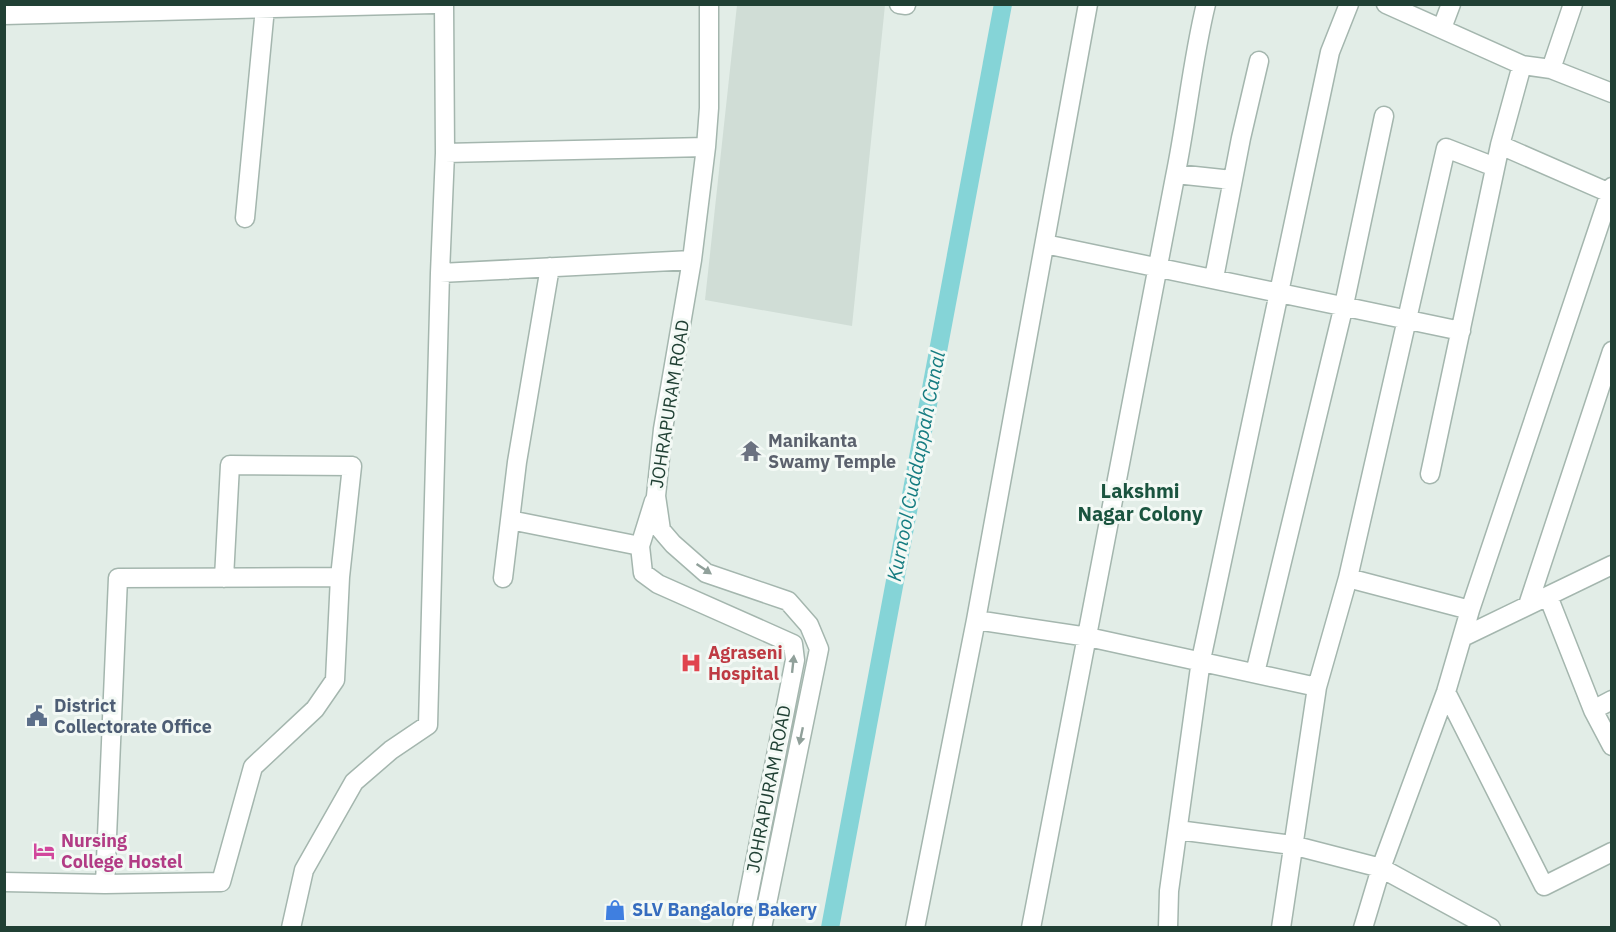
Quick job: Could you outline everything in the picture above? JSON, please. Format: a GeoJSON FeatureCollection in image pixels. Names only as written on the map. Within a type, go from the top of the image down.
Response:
{"type":"FeatureCollection","features":[{"type":"Feature","properties":{"kind":"street"},"geometry":{"type":"LineString","coordinates":[[4,15],[94,9],[434,4]]}},
{"type":"Feature","properties":{"kind":"street"},"geometry":{"type":"LineString","coordinates":[[291,927],[304,870],[354,782],[391,750],[428,725],[440,273],[446,153],[444,4]]}},
{"type":"Feature","properties":{"kind":"street","name":"JOHRAPURAM ROAD"},"geometry":{"type":"LineString","coordinates":[[709,4],[709,108],[692,260],[663,429],[656,496],[640,546],[643,573],[658,584],[794,644],[795,660],[742,927]]}},
{"type":"Feature","properties":{"kind":"street"},"geometry":{"type":"LineString","coordinates":[[899,4],[906,5]]}},
{"type":"Feature","properties":{"kind":"street"},"geometry":{"type":"LineString","coordinates":[[915,927],[976,620],[1088,4]]}},
{"type":"Feature","properties":{"kind":"street"},"geometry":{"type":"LineString","coordinates":[[1031,927],[1088,637],[1156,266],[1176,174],[1206,4]]}},
{"type":"Feature","properties":{"kind":"street"},"geometry":{"type":"LineString","coordinates":[[1386,4],[1522,65],[1551,69],[1611,93]]}},
{"type":"Feature","properties":{"kind":"street"},"geometry":{"type":"LineString","coordinates":[[1442,28],[1450,4]]}},
{"type":"Feature","properties":{"kind":"street"},"geometry":{"type":"LineString","coordinates":[[1551,69],[1573,4]]}},
{"type":"Feature","properties":{"kind":"street"},"geometry":{"type":"LineString","coordinates":[[1168,927],[1169,891],[1201,660],[1330,52],[1346,6]]}},
{"type":"Feature","properties":{"kind":"street"},"geometry":{"type":"LineString","coordinates":[[245,218],[265,8]]}},
{"type":"Feature","properties":{"kind":"street"},"geometry":{"type":"LineString","coordinates":[[1214,278],[1232,180],[1259,61]]}},
{"type":"Feature","properties":{"kind":"street"},"geometry":{"type":"LineString","coordinates":[[1430,474],[1495,167],[1522,65]]}},
{"type":"Feature","properties":{"kind":"street"},"geometry":{"type":"LineString","coordinates":[[1255,673],[1344,305],[1384,116]]}},
{"type":"Feature","properties":{"kind":"street"},"geometry":{"type":"LineString","coordinates":[[1362,927],[1381,868],[1446,692],[1470,609],[1611,191],[1500,145]]}},
{"type":"Feature","properties":{"kind":"street"},"geometry":{"type":"LineString","coordinates":[[446,153],[706,147]]}},
{"type":"Feature","properties":{"kind":"street"},"geometry":{"type":"LineString","coordinates":[[1281,927],[1317,687],[1348,578],[1446,148],[1495,167]]}},
{"type":"Feature","properties":{"kind":"street"},"geometry":{"type":"LineString","coordinates":[[1176,174],[1232,180]]}},
{"type":"Feature","properties":{"kind":"street"},"geometry":{"type":"LineString","coordinates":[[1045,244],[1408,318],[1461,331]]}},
{"type":"Feature","properties":{"kind":"street"},"geometry":{"type":"LineString","coordinates":[[440,273],[692,260]]}},
{"type":"Feature","properties":{"kind":"street"},"geometry":{"type":"LineString","coordinates":[[503,578],[517,462],[550,267]]}},
{"type":"Feature","properties":{"kind":"street"},"geometry":{"type":"LineString","coordinates":[[1528,605],[1611,351]]}},
{"type":"Feature","properties":{"kind":"street"},"geometry":{"type":"LineString","coordinates":[[4,882],[105,885],[221,882],[254,767],[315,709],[335,680],[340,578],[352,466],[230,465],[224,578]]}},
{"type":"Feature","properties":{"kind":"street","name":"JOHRAPURAM ROAD"},"geometry":{"type":"LineString","coordinates":[[656,496],[661,530],[673,544],[706,573],[788,601],[809,625],[819,649],[762,927]]}},
{"type":"Feature","properties":{"kind":"street"},"geometry":{"type":"LineString","coordinates":[[510,520],[640,546]]}},
{"type":"Feature","properties":{"kind":"street"},"geometry":{"type":"LineString","coordinates":[[1463,637],[1611,566]]}},
{"type":"Feature","properties":{"kind":"street"},"geometry":{"type":"LineString","coordinates":[[105,885],[118,578],[340,578]]}},
{"type":"Feature","properties":{"kind":"street"},"geometry":{"type":"LineString","coordinates":[[1348,578],[1470,609]]}},
{"type":"Feature","properties":{"kind":"street"},"geometry":{"type":"LineString","coordinates":[[1548,596],[1593,710],[1611,746]]}},
{"type":"Feature","properties":{"kind":"street"},"geometry":{"type":"LineString","coordinates":[[976,620],[1088,637],[1317,687]]}},
{"type":"Feature","properties":{"kind":"street"},"geometry":{"type":"LineString","coordinates":[[1446,692],[1544,886],[1611,852]]}},
{"type":"Feature","properties":{"kind":"street"},"geometry":{"type":"LineString","coordinates":[[1593,710],[1611,700]]}},
{"type":"Feature","properties":{"kind":"street"},"geometry":{"type":"LineString","coordinates":[[1178,830],[1292,845],[1381,868],[1491,927]]}},
{"type":"Feature","properties":{"kind":"shaded area"},"geometry":{"type":"Polygon","coordinates":[[[737,5],[885,5],[852,326],[705,300],[737,5]]]}},
{"type":"Feature","properties":{"kind":"waterway","name":"Kurnool Cuddappah Canal"},"geometry":{"type":"LineString","coordinates":[[830,928],[1003,4]]}},
{"type":"Feature","properties":{"kind":"place","name":"Manikanta Swamy Temple"},"geometry":{"type":"Point","coordinates":[751,451]}},
{"type":"Feature","properties":{"kind":"place","name":"Agraseni Hospital"},"geometry":{"type":"Point","coordinates":[691,663]}},
{"type":"Feature","properties":{"kind":"place","name":"District Collectorate Office"},"geometry":{"type":"Point","coordinates":[37,716]}},
{"type":"Feature","properties":{"kind":"place","name":"Nursing College Hostel"},"geometry":{"type":"Point","coordinates":[44,851]}},
{"type":"Feature","properties":{"kind":"place","name":"SLV Bangalore Bakery"},"geometry":{"type":"Point","coordinates":[615,910]}},
{"type":"Feature","properties":{"kind":"district","name":"Lakshmi Nagar Colony"},"geometry":{"type":"Point","coordinates":[1140,502]}}]}
